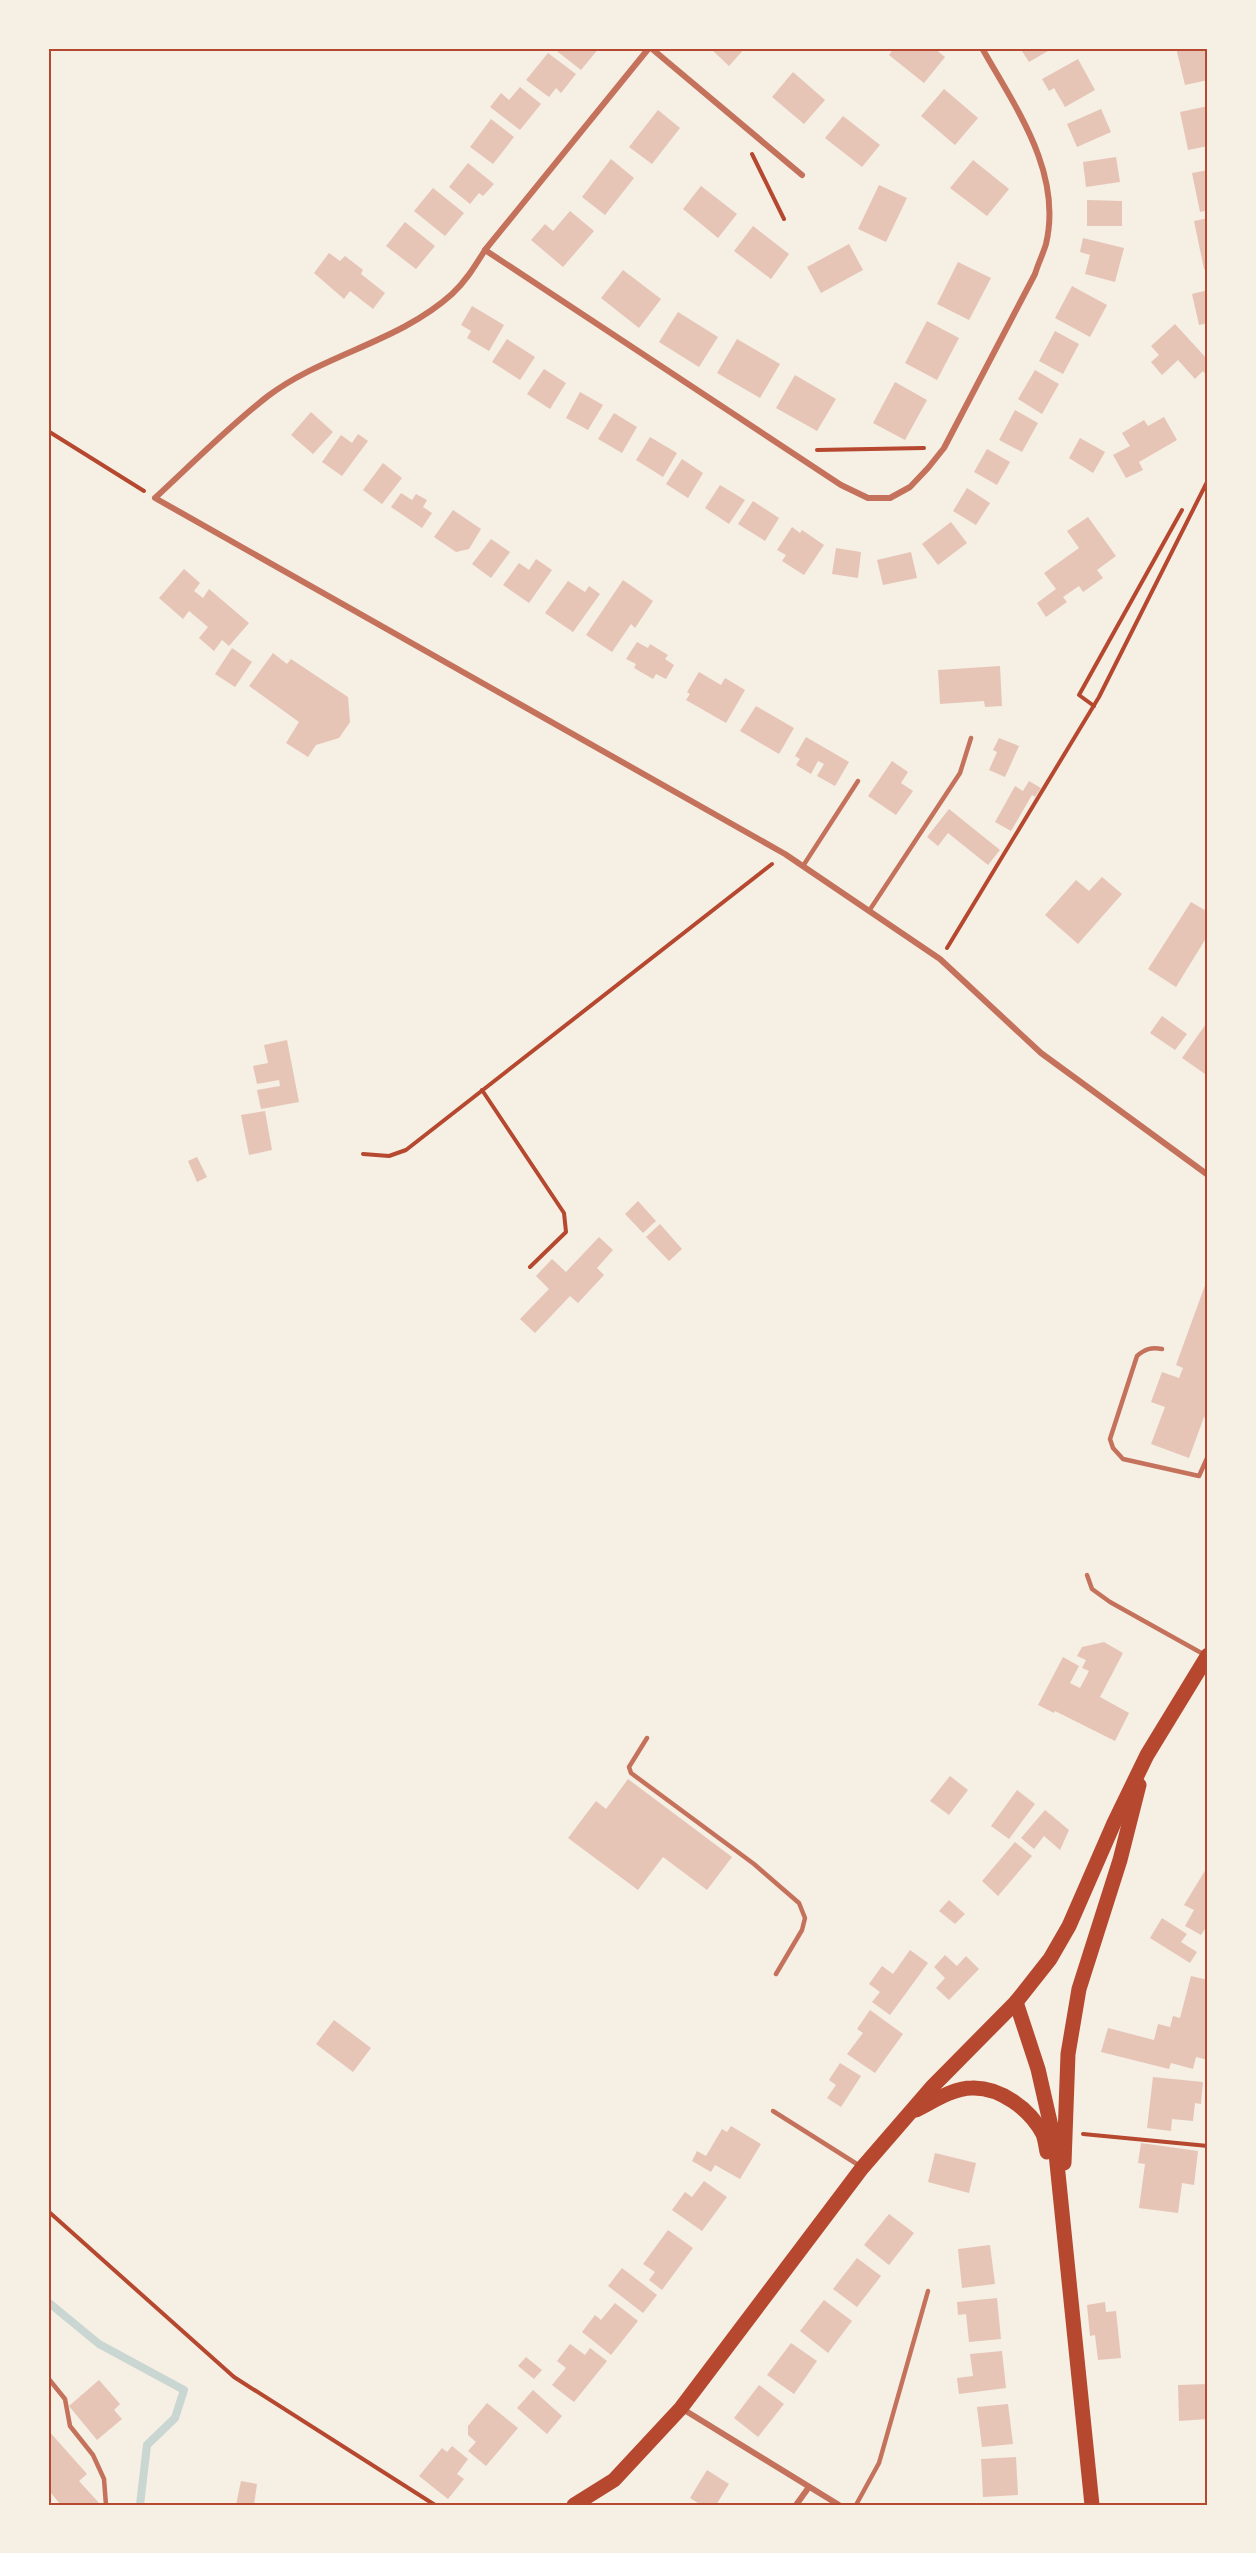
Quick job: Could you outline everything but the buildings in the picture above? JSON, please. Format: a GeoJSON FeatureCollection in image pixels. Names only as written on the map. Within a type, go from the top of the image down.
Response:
{"type":"FeatureCollection","features":[{"type":"Feature","properties":{"kind":"main road"},"geometry":{"type":"LineString","coordinates":[[574,2505],[614,2480],[681,2409],[862,2168],[908,2114],[1016,2002],[1050,1959],[1069,1926],[1114,1823],[1147,1755],[1208,1655]]}},
{"type":"Feature","properties":{"kind":"main road"},"geometry":{"type":"LineString","coordinates":[[1061,2213],[1068,2054],[1080,1989],[1120,1860],[1147,1755]]}},
{"type":"Feature","properties":{"kind":"main road"},"geometry":{"type":"LineString","coordinates":[[1016,2002],[1038,2069],[1055,2144],[1092,2505]]}},
{"type":"Feature","properties":{"kind":"main road"},"geometry":{"type":"LineString","coordinates":[[908,2114],[942,2096],[971,2088],[996,2092],[1019,2105],[1043,2134],[1061,2213]]}},
{"type":"Feature","properties":{"kind":"street"},"geometry":{"type":"LineString","coordinates":[[802,175],[650,48],[485,250],[470,275],[451,294],[420,317],[305,373],[268,396],[155,498],[785,854],[940,959],[1041,1053],[1208,1175]]}},
{"type":"Feature","properties":{"kind":"street"},"geometry":{"type":"LineString","coordinates":[[485,250],[842,485],[868,498],[890,498],[910,487],[944,448],[1035,274],[1046,243],[1049,216],[1047,183],[1038,152],[982,48]]}},
{"type":"Feature","properties":{"kind":"street"},"geometry":{"type":"LineString","coordinates":[[681,2409],[839,2505]]}},
{"type":"Feature","properties":{"kind":"street"},"geometry":{"type":"LineString","coordinates":[[796,2505],[809,2487]]}},
{"type":"Feature","properties":{"kind":"lane"},"geometry":{"type":"LineString","coordinates":[[869,911],[960,773],[971,738]]}},
{"type":"Feature","properties":{"kind":"lane"},"geometry":{"type":"LineString","coordinates":[[803,866],[858,781]]}},
{"type":"Feature","properties":{"kind":"lane"},"geometry":{"type":"LineString","coordinates":[[1162,1349],[1143,1350],[1137,1356],[1110,1439],[1113,1449],[1123,1459],[1199,1476],[1208,1456]]}},
{"type":"Feature","properties":{"kind":"lane"},"geometry":{"type":"LineString","coordinates":[[1087,1575],[1092,1589],[1110,1602],[1208,1655]]}},
{"type":"Feature","properties":{"kind":"lane"},"geometry":{"type":"LineString","coordinates":[[647,1738],[629,1767],[631,1773],[754,1864],[799,1903],[805,1918],[802,1930],[777,1974]]}},
{"type":"Feature","properties":{"kind":"lane"},"geometry":{"type":"LineString","coordinates":[[773,2111],[862,2168]]}},
{"type":"Feature","properties":{"kind":"lane"},"geometry":{"type":"LineString","coordinates":[[856,2505],[879,2463],[928,2291]]}},
{"type":"Feature","properties":{"kind":"lane"},"geometry":{"type":"LineString","coordinates":[[48,2378],[65,2399],[70,2426],[93,2455],[104,2479],[105,2505]]}},
{"type":"Feature","properties":{"kind":"path"},"geometry":{"type":"LineString","coordinates":[[750,150],[784,219]]}},
{"type":"Feature","properties":{"kind":"path"},"geometry":{"type":"LineString","coordinates":[[48,430],[155,498]]}},
{"type":"Feature","properties":{"kind":"path"},"geometry":{"type":"LineString","coordinates":[[793,451],[944,448]]}},
{"type":"Feature","properties":{"kind":"path"},"geometry":{"type":"LineString","coordinates":[[940,959],[1094,706],[1208,480]]}},
{"type":"Feature","properties":{"kind":"path"},"geometry":{"type":"LineString","coordinates":[[1094,706],[1079,695],[1182,510]]}},
{"type":"Feature","properties":{"kind":"path"},"geometry":{"type":"LineString","coordinates":[[363,1154],[390,1156],[406,1150],[785,854]]}},
{"type":"Feature","properties":{"kind":"path"},"geometry":{"type":"LineString","coordinates":[[482,1090],[564,1213],[566,1232],[530,1267]]}},
{"type":"Feature","properties":{"kind":"path"},"geometry":{"type":"LineString","coordinates":[[1066,2132],[1208,2146]]}},
{"type":"Feature","properties":{"kind":"path"},"geometry":{"type":"LineString","coordinates":[[48,2211],[234,2377],[435,2505]]}},
{"type":"Feature","properties":{"kind":"waterway"},"geometry":{"type":"LineString","coordinates":[[48,2302],[99,2344],[184,2390],[175,2418],[147,2445],[140,2505]]}}]}
